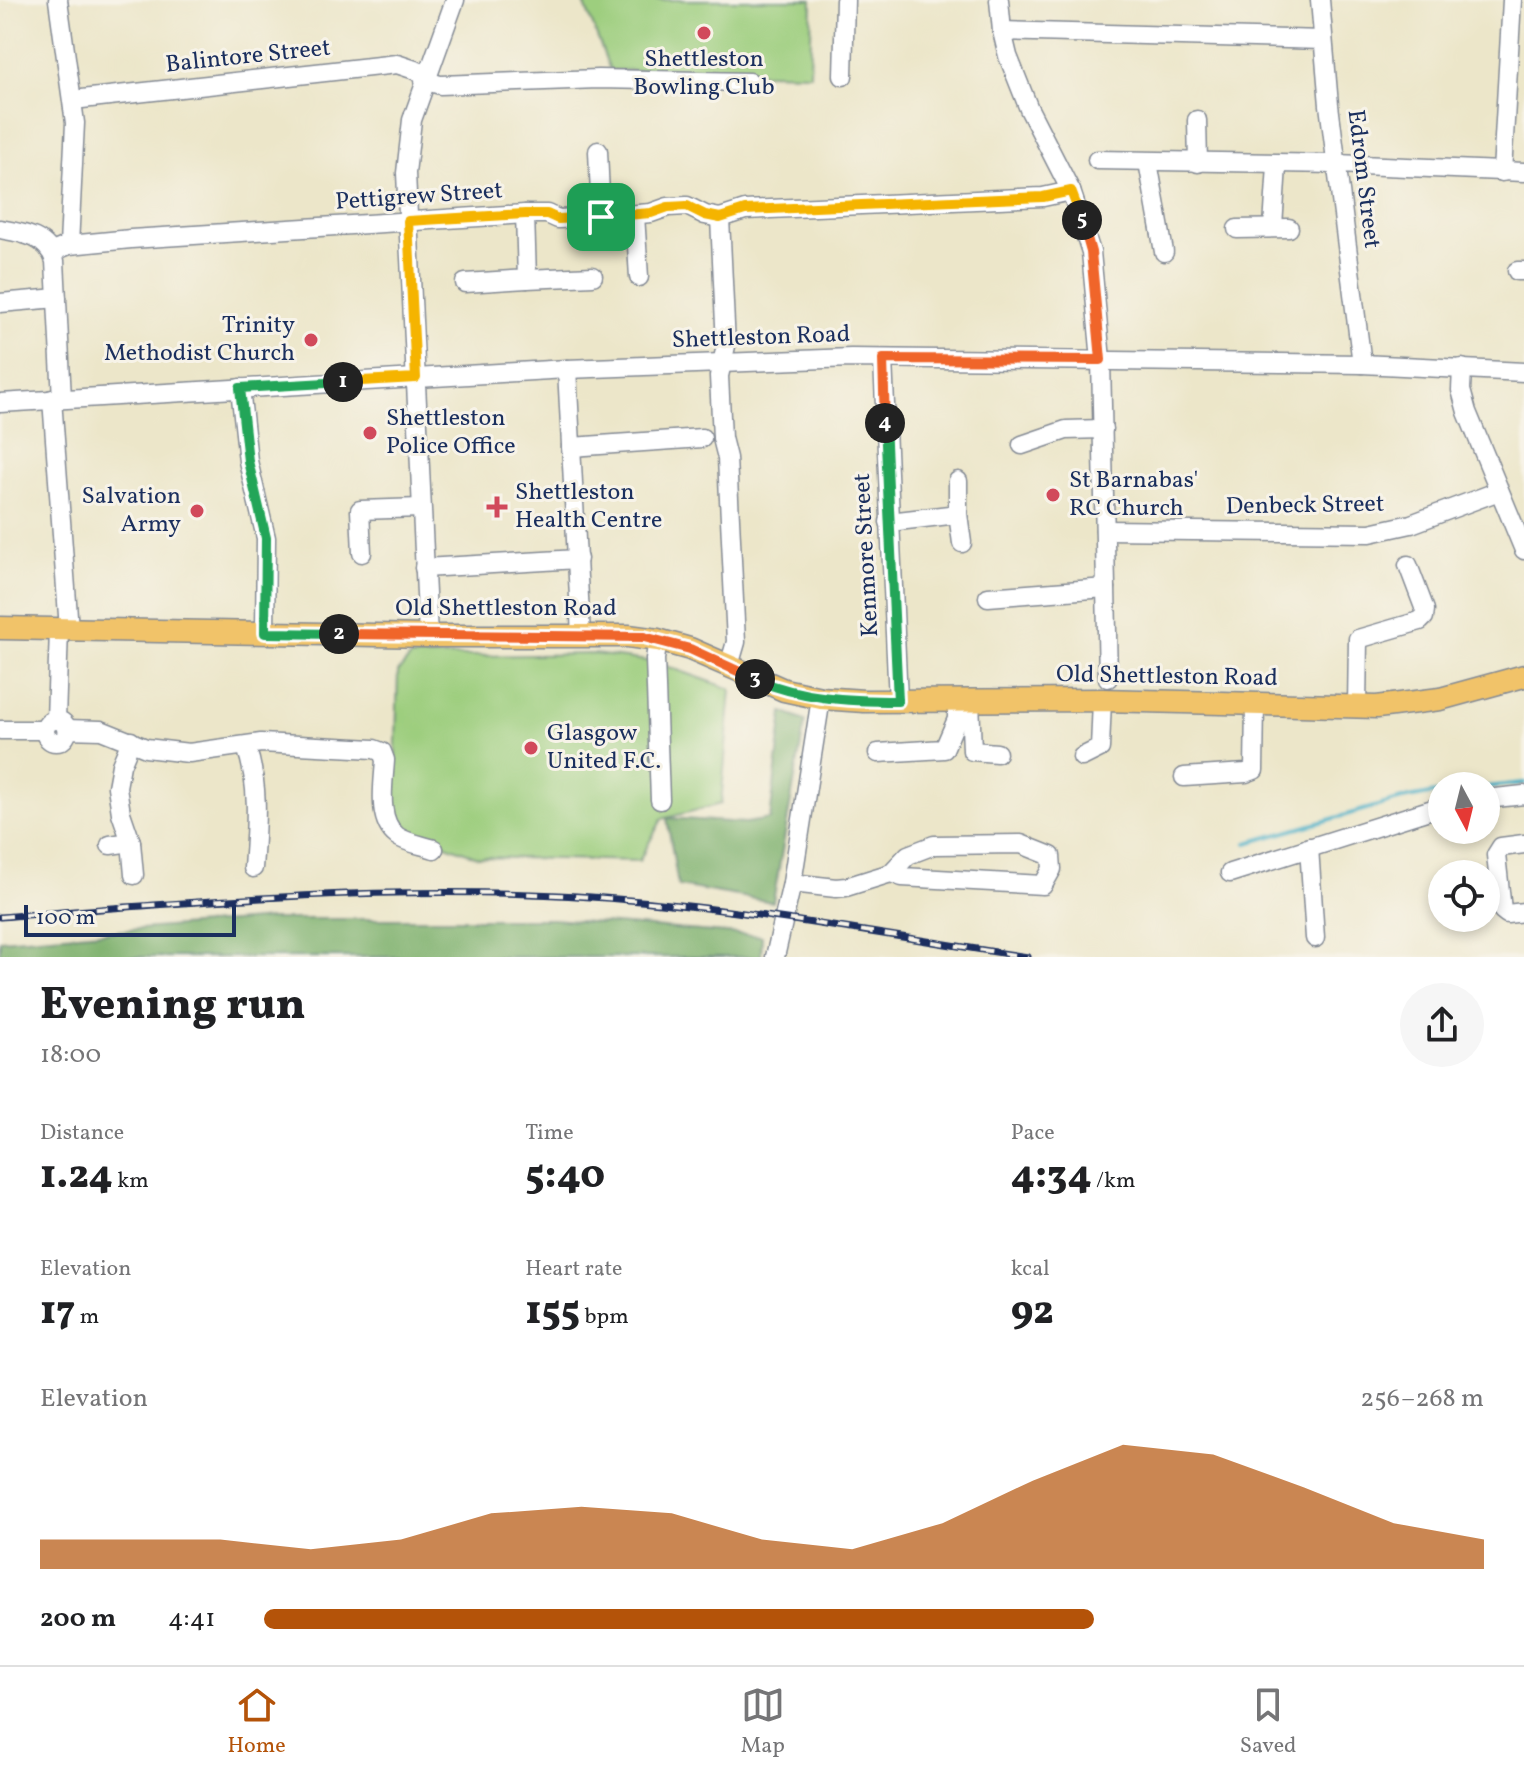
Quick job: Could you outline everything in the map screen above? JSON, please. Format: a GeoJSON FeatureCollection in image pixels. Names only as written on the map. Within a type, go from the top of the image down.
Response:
{"type":"FeatureCollection","features":[{"type":"Feature","properties":{"kind":"main road","name":"Old Shettleston Road"},"geometry":{"type":"LineString","coordinates":[[0,628],[428,636],[628,636],[690,649],[776,688],[821,698],[898,701],[964,700],[1105,689],[1255,704],[1409,705],[1524,676]]}},
{"type":"Feature","properties":{"kind":"street"},"geometry":{"type":"LineString","coordinates":[[56,726],[64,629],[55,261],[61,249],[75,123],[58,0]]}},
{"type":"Feature","properties":{"kind":"street"},"geometry":{"type":"LineString","coordinates":[[428,636],[407,152],[412,120],[455,0]]}},
{"type":"Feature","properties":{"kind":"street"},"geometry":{"type":"LineString","coordinates":[[843,76],[845,0]]}},
{"type":"Feature","properties":{"kind":"street"},"geometry":{"type":"LineString","coordinates":[[999,0],[1002,31],[1029,109],[1071,191],[1091,252],[1101,360],[1105,689],[1100,748],[1082,757]]}},
{"type":"Feature","properties":{"kind":"street","name":"Edrom Street"},"geometry":{"type":"LineString","coordinates":[[1320,0],[1329,105],[1362,364]]}},
{"type":"Feature","properties":{"kind":"street"},"geometry":{"type":"LineString","coordinates":[[1502,172],[1512,0]]}},
{"type":"Feature","properties":{"kind":"street"},"geometry":{"type":"LineString","coordinates":[[1002,31],[1323,40]]}},
{"type":"Feature","properties":{"kind":"street","name":"Balintore Street"},"geometry":{"type":"LineString","coordinates":[[73,100],[397,64],[440,85],[598,79],[750,82]]}},
{"type":"Feature","properties":{"kind":"street"},"geometry":{"type":"LineString","coordinates":[[1197,120],[1198,163]]}},
{"type":"Feature","properties":{"kind":"street"},"geometry":{"type":"LineString","coordinates":[[598,151],[601,217]]}},
{"type":"Feature","properties":{"kind":"street"},"geometry":{"type":"LineString","coordinates":[[1097,160],[1337,164],[1524,172]]}},
{"type":"Feature","properties":{"kind":"street"},"geometry":{"type":"LineString","coordinates":[[1148,162],[1164,252]]}},
{"type":"Feature","properties":{"kind":"street"},"geometry":{"type":"LineString","coordinates":[[1237,229],[1281,228],[1277,165]]}},
{"type":"Feature","properties":{"kind":"street","name":"Pettigrew Street"},"geometry":{"type":"LineString","coordinates":[[61,249],[525,214],[547,214],[558,219],[601,217],[687,206],[720,218],[745,210],[1043,197],[1071,191]]}},
{"type":"Feature","properties":{"kind":"street"},"geometry":{"type":"LineString","coordinates":[[525,214],[527,279]]}},
{"type":"Feature","properties":{"kind":"street"},"geometry":{"type":"LineString","coordinates":[[635,215],[639,277]]}},
{"type":"Feature","properties":{"kind":"street"},"geometry":{"type":"LineString","coordinates":[[720,218],[726,346],[719,376],[721,422],[727,458],[736,642],[729,666]]}},
{"type":"Feature","properties":{"kind":"street"},"geometry":{"type":"LineString","coordinates":[[0,229],[30,235],[61,249]]}},
{"type":"Feature","properties":{"kind":"street"},"geometry":{"type":"LineString","coordinates":[[465,283],[593,276]]}},
{"type":"Feature","properties":{"kind":"street"},"geometry":{"type":"LineString","coordinates":[[0,303],[57,298]]}},
{"type":"Feature","properties":{"kind":"street","name":"Shettleston Road"},"geometry":{"type":"LineString","coordinates":[[0,403],[567,369],[883,359],[1362,364],[1524,372]]}},
{"type":"Feature","properties":{"kind":"street","name":"Kenmore Street"},"geometry":{"type":"LineString","coordinates":[[883,359],[898,701]]}},
{"type":"Feature","properties":{"kind":"street"},"geometry":{"type":"LineString","coordinates":[[1462,368],[1461,390],[1467,412],[1524,550]]}},
{"type":"Feature","properties":{"kind":"street"},"geometry":{"type":"LineString","coordinates":[[567,369],[581,635]]}},
{"type":"Feature","properties":{"kind":"street"},"geometry":{"type":"LineString","coordinates":[[240,388],[248,461],[266,538],[265,633]]}},
{"type":"Feature","properties":{"kind":"street"},"geometry":{"type":"LineString","coordinates":[[1022,445],[1066,430],[1103,429]]}},
{"type":"Feature","properties":{"kind":"street"},"geometry":{"type":"LineString","coordinates":[[571,447],[702,438]]}},
{"type":"Feature","properties":{"kind":"street"},"geometry":{"type":"LineString","coordinates":[[958,481],[962,543]]}},
{"type":"Feature","properties":{"kind":"street","name":"Denbeck Street"},"geometry":{"type":"LineString","coordinates":[[1105,530],[1370,533],[1411,524],[1499,491]]}},
{"type":"Feature","properties":{"kind":"street"},"geometry":{"type":"LineString","coordinates":[[362,553],[360,510],[421,508]]}},
{"type":"Feature","properties":{"kind":"street"},"geometry":{"type":"LineString","coordinates":[[889,522],[958,514]]}},
{"type":"Feature","properties":{"kind":"street"},"geometry":{"type":"LineString","coordinates":[[424,568],[578,559]]}},
{"type":"Feature","properties":{"kind":"street"},"geometry":{"type":"LineString","coordinates":[[1357,707],[1358,639],[1420,621],[1424,617],[1425,610],[1408,565]]}},
{"type":"Feature","properties":{"kind":"street"},"geometry":{"type":"LineString","coordinates":[[988,597],[1106,588]]}},
{"type":"Feature","properties":{"kind":"street"},"geometry":{"type":"LineString","coordinates":[[658,640],[655,659],[660,800]]}},
{"type":"Feature","properties":{"kind":"street"},"geometry":{"type":"LineString","coordinates":[[775,957],[792,883],[821,698]]}},
{"type":"Feature","properties":{"kind":"street"},"geometry":{"type":"LineString","coordinates":[[878,753],[944,749],[964,700]]}},
{"type":"Feature","properties":{"kind":"street"},"geometry":{"type":"LineString","coordinates":[[964,700],[972,751],[997,753]]}},
{"type":"Feature","properties":{"kind":"street"},"geometry":{"type":"LineString","coordinates":[[1184,777],[1254,770],[1255,704]]}},
{"type":"Feature","properties":{"kind":"street"},"geometry":{"type":"LineString","coordinates":[[0,730],[56,726],[101,730],[146,748],[189,753],[261,743],[374,749],[382,752],[385,760],[384,810],[392,844],[434,849]]}},
{"type":"Feature","properties":{"kind":"street"},"geometry":{"type":"LineString","coordinates":[[131,741],[121,765],[117,787],[121,813],[131,842],[134,875]]}},
{"type":"Feature","properties":{"kind":"street"},"geometry":{"type":"LineString","coordinates":[[246,747],[255,770],[265,834],[253,868]]}},
{"type":"Feature","properties":{"kind":"street"},"geometry":{"type":"LineString","coordinates":[[1500,798],[1524,795]]}},
{"type":"Feature","properties":{"kind":"street"},"geometry":{"type":"LineString","coordinates":[[1230,873],[1428,810]]}},
{"type":"Feature","properties":{"kind":"street"},"geometry":{"type":"LineString","coordinates":[[110,845],[131,842]]}},
{"type":"Feature","properties":{"kind":"street"},"geometry":{"type":"LineString","coordinates":[[792,883],[836,888],[891,873],[908,855],[934,845],[1021,844],[1051,856],[1052,869],[1043,885],[902,877],[891,873]]}},
{"type":"Feature","properties":{"kind":"street"},"geometry":{"type":"LineString","coordinates":[[1524,844],[1501,847],[1496,855],[1502,910],[1507,914],[1524,912]]}},
{"type":"Feature","properties":{"kind":"street"},"geometry":{"type":"LineString","coordinates":[[1309,847],[1315,938]]}},
{"type":"Feature","properties":{"kind":"green space","name":"Shettleston Bowling Club"},"geometry":{"type":"Polygon","coordinates":[[[583,0],[812,0],[810,74],[610,70],[583,0]]]}},
{"type":"Feature","properties":{"kind":"green space"},"geometry":{"type":"Polygon","coordinates":[[[594,654],[655,662],[731,689],[721,804],[662,819],[639,861],[478,857],[411,832],[394,811],[398,672],[411,657],[594,654]]]}},
{"type":"Feature","properties":{"kind":"green space"},"geometry":{"type":"Polygon","coordinates":[[[783,712],[805,721],[773,902],[678,886],[667,818],[746,823],[770,819],[783,712]]]}},
{"type":"Feature","properties":{"kind":"green space"},"geometry":{"type":"Polygon","coordinates":[[[271,919],[553,919],[762,936],[761,957],[0,957],[0,940],[271,919]]]}},
{"type":"Feature","properties":{"kind":"waterway"},"geometry":{"type":"LineString","coordinates":[[1500,786],[1524,783]]}},
{"type":"Feature","properties":{"kind":"waterway"},"geometry":{"type":"LineString","coordinates":[[1247,843],[1428,794]]}},
{"type":"Feature","properties":{"kind":"railway"},"geometry":{"type":"LineString","coordinates":[[0,917],[296,896],[517,893],[701,908],[1028,957]]}},
{"type":"Feature","properties":{"kind":"place","name":"Shettleston Bowling Club"},"geometry":{"type":"Point","coordinates":[704,33]}},
{"type":"Feature","properties":{"kind":"place","name":"Trinity Methodist Church"},"geometry":{"type":"Point","coordinates":[311,340]}},
{"type":"Feature","properties":{"kind":"place","name":"Shettleston Police Office"},"geometry":{"type":"Point","coordinates":[370,433]}},
{"type":"Feature","properties":{"kind":"place","name":"St Barnabas' RC Church"},"geometry":{"type":"Point","coordinates":[1053,495]}},
{"type":"Feature","properties":{"kind":"place","name":"Shettleston Health Centre"},"geometry":{"type":"Point","coordinates":[497,507]}},
{"type":"Feature","properties":{"kind":"place","name":"Salvation Army"},"geometry":{"type":"Point","coordinates":[197,511]}},
{"type":"Feature","properties":{"kind":"place","name":"Glasgow United F.C."},"geometry":{"type":"Point","coordinates":[531,748]}},
{"type":"Feature","properties":{"kind":"route"},"geometry":{"type":"LineString","coordinates":[[1071,191],[1091,252],[1101,360],[883,359],[898,701],[843,700],[798,694],[768,685],[690,649],[644,637],[265,633],[266,538],[248,461],[240,388],[416,378],[408,221],[525,214],[547,214],[558,219],[601,217],[687,206],[720,218],[734,211],[745,210],[1043,197],[1071,191]]}}]}
